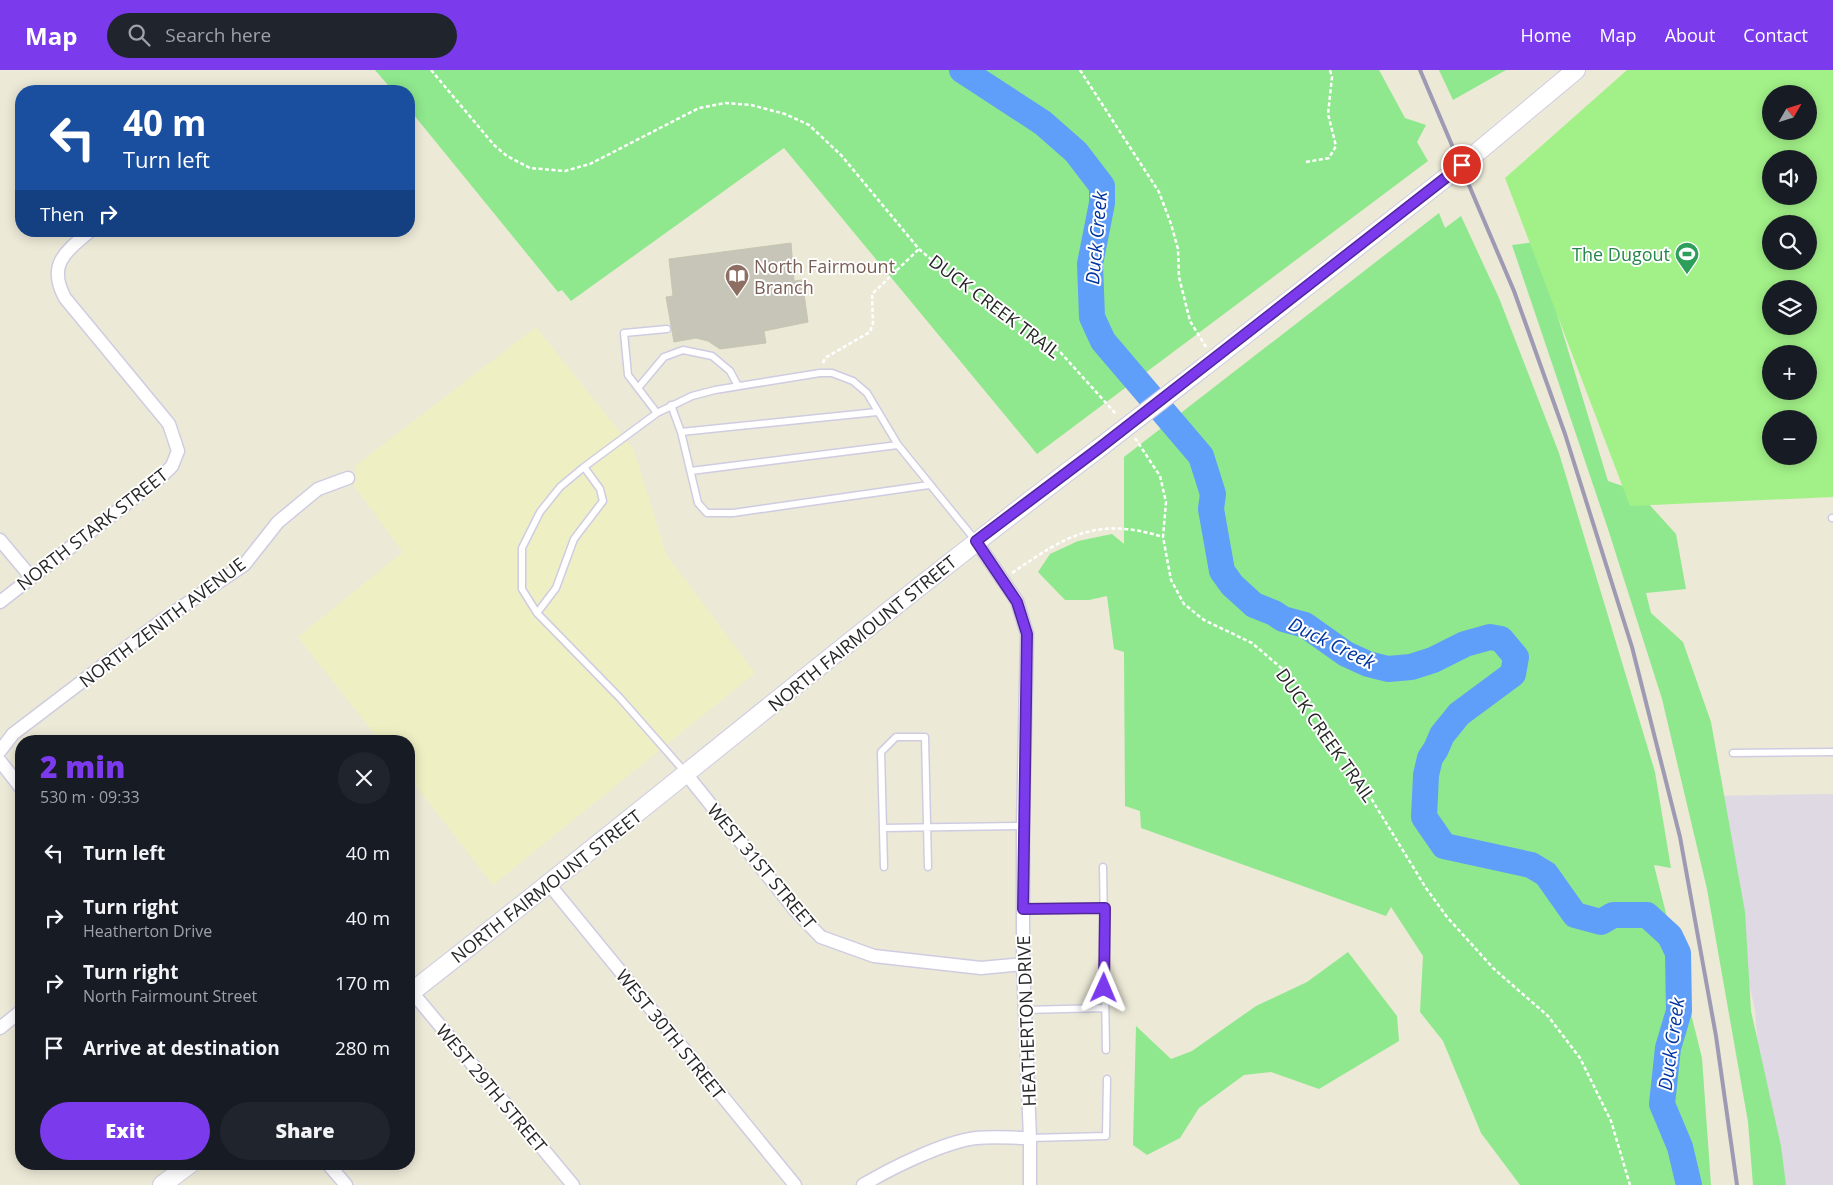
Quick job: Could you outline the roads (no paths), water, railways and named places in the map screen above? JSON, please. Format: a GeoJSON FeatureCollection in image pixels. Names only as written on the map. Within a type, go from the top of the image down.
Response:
{"type":"FeatureCollection","features":[{"type":"Feature","properties":{"kind":"street","name":"NORTH FAIRMOUNT STREET"},"geometry":{"type":"LineString","coordinates":[[415,989],[687,775],[976,541],[1098,449],[1462,165],[1576,70]]}},
{"type":"Feature","properties":{"kind":"street","name":"NORTH STARK STREET"},"geometry":{"type":"LineString","coordinates":[[0,602],[161,477],[172,466],[178,451],[169,424],[65,298],[57,276],[59,263],[66,250],[82,237]]}},
{"type":"Feature","properties":{"kind":"street","name":"NORTH ZENITH AVENUE"},"geometry":{"type":"LineString","coordinates":[[0,752],[13,734],[164,619],[244,565],[278,522],[318,489],[348,478]]}},
{"type":"Feature","properties":{"kind":"street"},"geometry":{"type":"LineString","coordinates":[[0,540],[31,577]]}},
{"type":"Feature","properties":{"kind":"street","name":"HEATHERTON DRIVE"},"geometry":{"type":"LineString","coordinates":[[976,541],[1017,602],[1027,634],[1023,826],[1023,964],[1030,1185]]}},
{"type":"Feature","properties":{"kind":"street"},"geometry":{"type":"LineString","coordinates":[[0,761],[15,780]]}},
{"type":"Feature","properties":{"kind":"street","name":"WEST 31ST STREET"},"geometry":{"type":"LineString","coordinates":[[687,775],[796,911],[822,937],[874,956],[981,968],[1023,964]]}},
{"type":"Feature","properties":{"kind":"street","name":"WEST 30TH STREET"},"geometry":{"type":"LineString","coordinates":[[548,883],[795,1185]]}},
{"type":"Feature","properties":{"kind":"street","name":"WEST 29TH STREET"},"geometry":{"type":"LineString","coordinates":[[415,999],[573,1185]]}},
{"type":"Feature","properties":{"kind":"street"},"geometry":{"type":"LineString","coordinates":[[0,1028],[15,1016]]}},
{"type":"Feature","properties":{"kind":"street"},"geometry":{"type":"LineString","coordinates":[[863,1185],[881,1174],[935,1151],[976,1138],[1030,1138]]}},
{"type":"Feature","properties":{"kind":"street"},"geometry":{"type":"LineString","coordinates":[[162,1185],[182,1170]]}},
{"type":"Feature","properties":{"kind":"street"},"geometry":{"type":"LineString","coordinates":[[333,1170],[346,1185]]}},
{"type":"Feature","properties":{"kind":"lane"},"geometry":{"type":"LineString","coordinates":[[657,412],[628,374],[624,333],[667,329]]}},
{"type":"Feature","properties":{"kind":"lane"},"geometry":{"type":"LineString","coordinates":[[638,388],[664,358],[684,350],[712,356],[730,371],[738,386]]}},
{"type":"Feature","properties":{"kind":"lane"},"geometry":{"type":"LineString","coordinates":[[687,775],[620,698],[537,614],[522,588],[522,548],[540,512],[560,487],[584,467],[657,412],[671,405],[707,392],[820,373],[832,373],[853,381],[867,394],[898,445],[976,541]]}},
{"type":"Feature","properties":{"kind":"lane"},"geometry":{"type":"LineString","coordinates":[[671,405],[681,432],[698,503],[708,513],[733,514],[930,485]]}},
{"type":"Feature","properties":{"kind":"lane"},"geometry":{"type":"LineString","coordinates":[[681,432],[877,412]]}},
{"type":"Feature","properties":{"kind":"lane"},"geometry":{"type":"LineString","coordinates":[[691,471],[898,445]]}},
{"type":"Feature","properties":{"kind":"lane"},"geometry":{"type":"LineString","coordinates":[[537,614],[556,588],[574,540],[603,501],[600,489],[584,467]]}},
{"type":"Feature","properties":{"kind":"lane"},"geometry":{"type":"LineString","coordinates":[[884,867],[881,752],[896,737],[925,737],[928,867]]}},
{"type":"Feature","properties":{"kind":"lane"},"geometry":{"type":"LineString","coordinates":[[1733,753],[1833,752]]}},
{"type":"Feature","properties":{"kind":"lane"},"geometry":{"type":"LineString","coordinates":[[883,828],[1023,826]]}},
{"type":"Feature","properties":{"kind":"lane"},"geometry":{"type":"LineString","coordinates":[[1103,867],[1106,1050]]}},
{"type":"Feature","properties":{"kind":"lane"},"geometry":{"type":"LineString","coordinates":[[1023,909],[1105,908]]}},
{"type":"Feature","properties":{"kind":"lane"},"geometry":{"type":"LineString","coordinates":[[1025,1010],[1104,1008]]}},
{"type":"Feature","properties":{"kind":"lane"},"geometry":{"type":"LineString","coordinates":[[1030,1138],[1106,1136],[1107,1079]]}},
{"type":"Feature","properties":{"kind":"waterway","name":"Duck Creek"},"geometry":{"type":"LineString","coordinates":[[962,70],[1043,123],[1076,152],[1102,186],[1102,203],[1090,264],[1092,317],[1103,341],[1201,456],[1213,494],[1211,509],[1222,571],[1232,585],[1254,605],[1283,619],[1305,625],[1346,654],[1368,664],[1388,669],[1411,667],[1433,660],[1465,644],[1490,637],[1501,639],[1516,657],[1513,674],[1459,714],[1442,735],[1430,758],[1426,775],[1424,817],[1444,846],[1531,865],[1546,874],[1575,915],[1601,922],[1613,915],[1647,915],[1670,936],[1678,953],[1679,1011],[1668,1048],[1662,1104],[1680,1147],[1689,1185]]}},
{"type":"Feature","properties":{"kind":"railway"},"geometry":{"type":"LineString","coordinates":[[1420,70],[1514,291],[1565,434],[1632,647],[1680,837],[1716,1036],[1737,1185]]}},
{"type":"Feature","properties":{"kind":"place","name":"The Dugout"},"geometry":{"type":"Point","coordinates":[1687,275]}},
{"type":"Feature","properties":{"kind":"place","name":"North Fairmount Branch"},"geometry":{"type":"Point","coordinates":[737,297]}}]}
